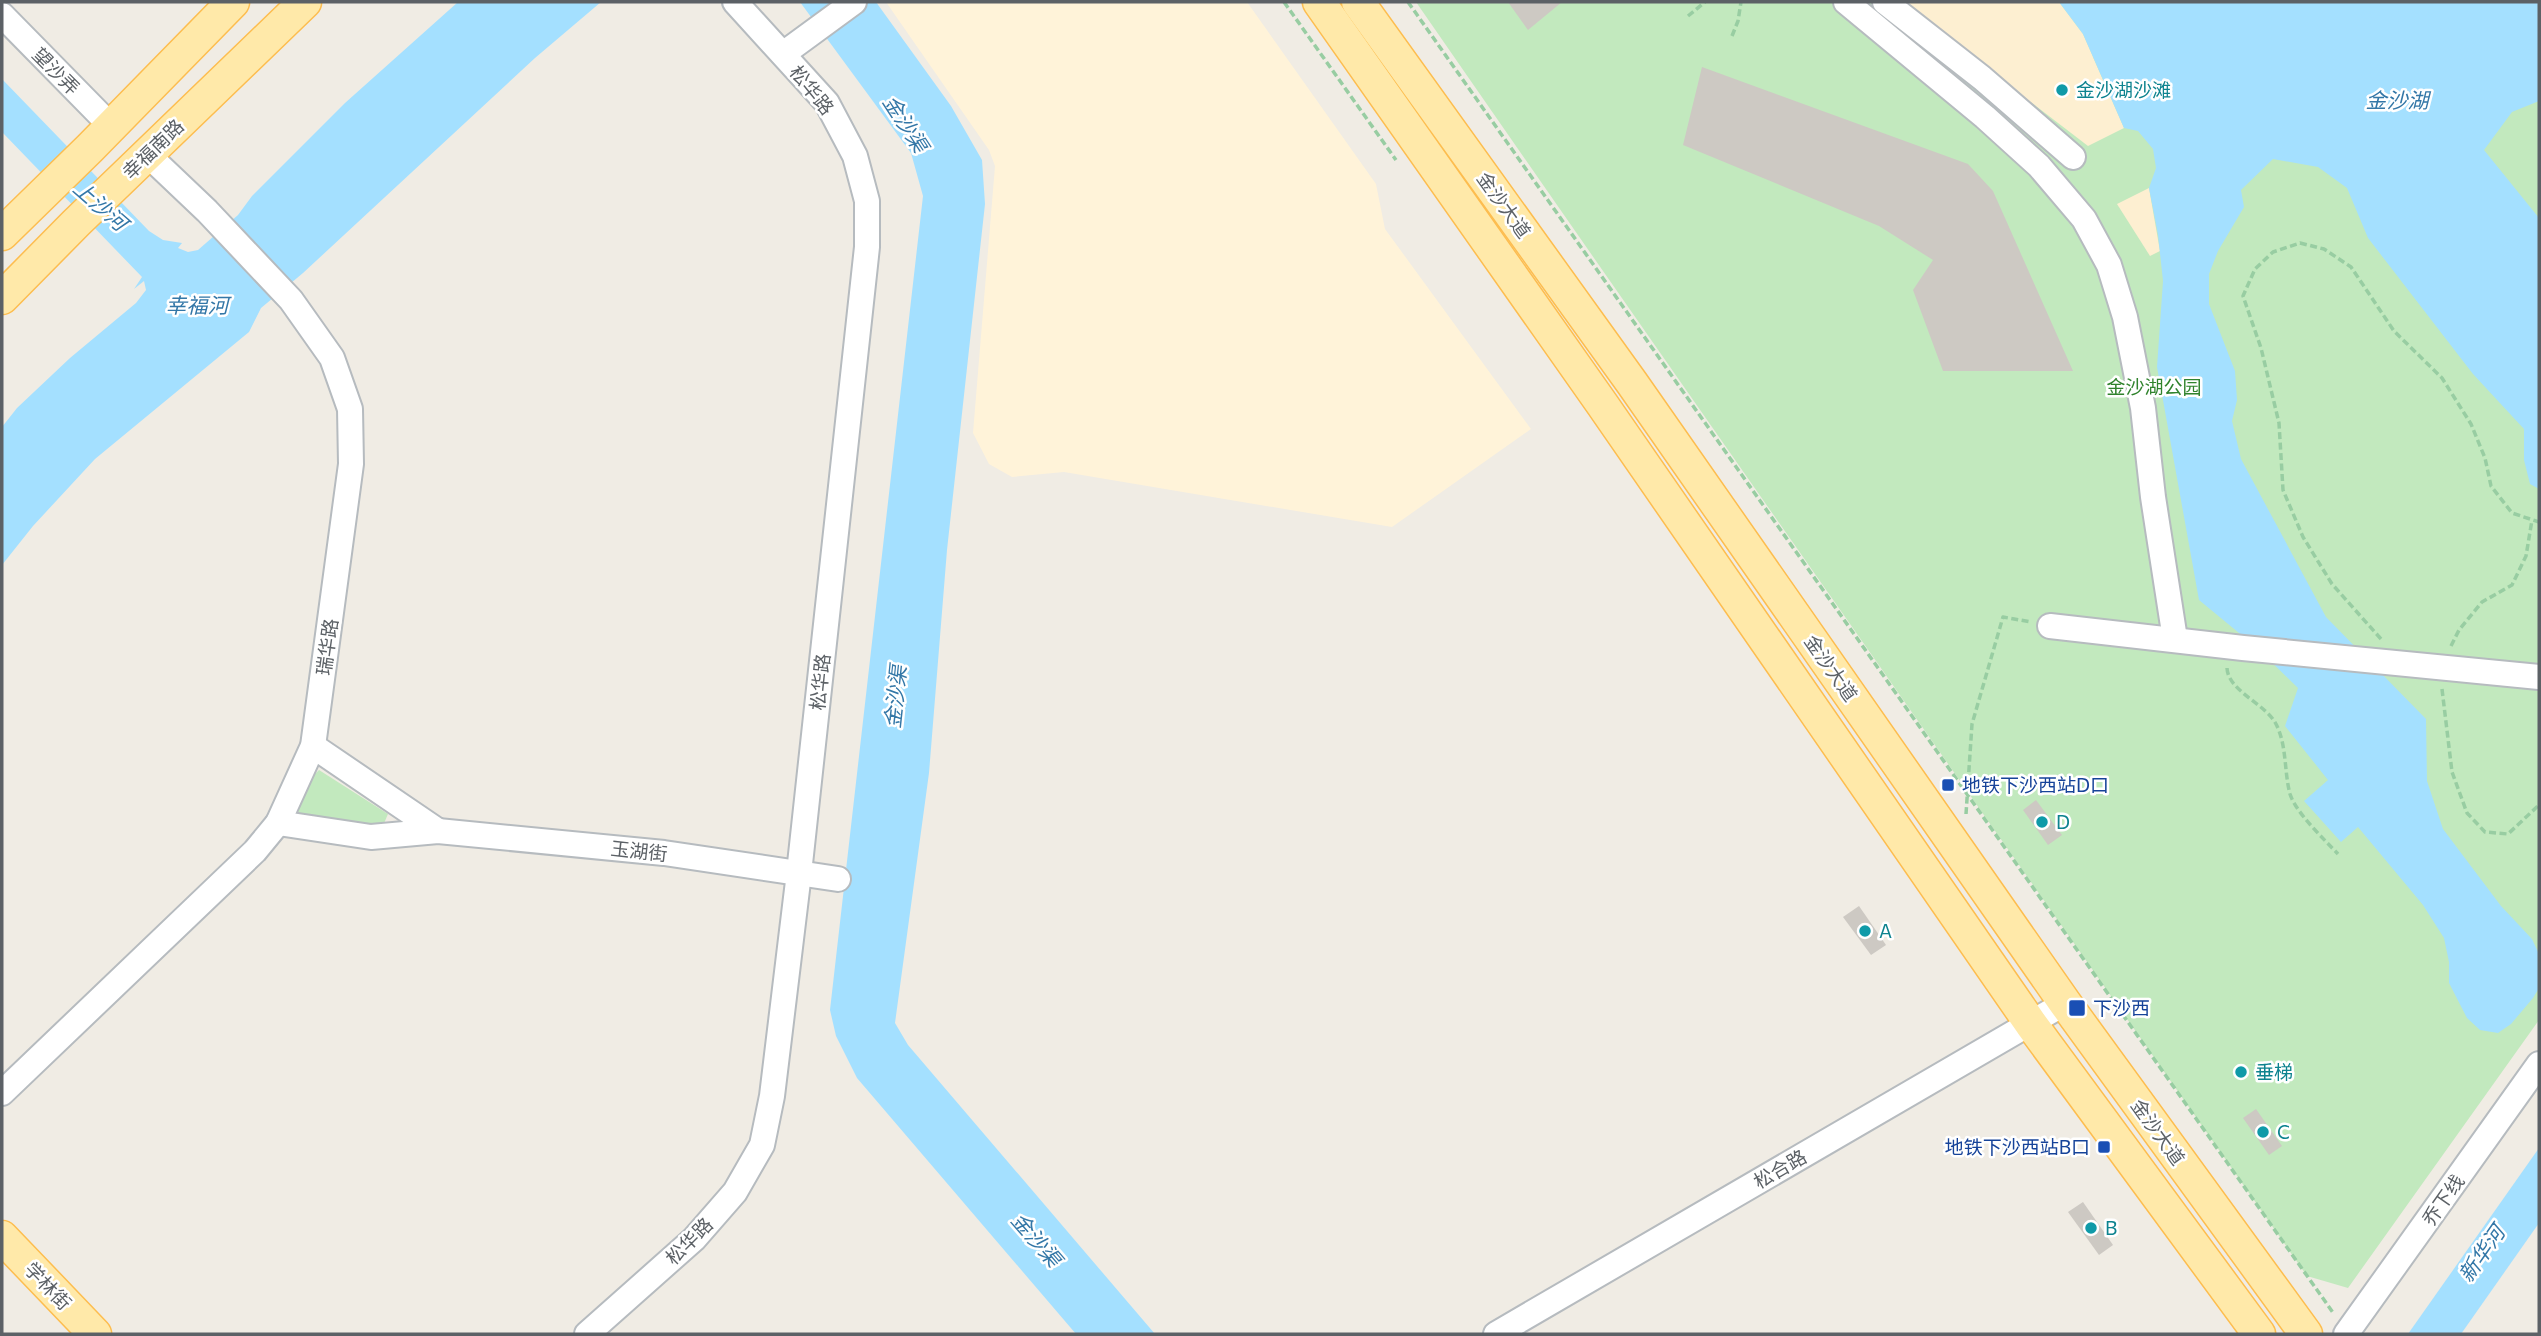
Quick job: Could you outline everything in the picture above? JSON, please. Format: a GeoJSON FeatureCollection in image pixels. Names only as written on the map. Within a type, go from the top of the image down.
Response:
{"type":"FeatureCollection","features":[{"type":"Feature","properties":{"kind":"main road"},"geometry":{"type":"LineString","coordinates":[[2,233],[101,137],[233,2]]}},
{"type":"Feature","properties":{"kind":"main road","name":"幸福南路"},"geometry":{"type":"LineString","coordinates":[[2,298],[146,154],[305,2]]}},
{"type":"Feature","properties":{"kind":"main road","name":"金沙大道"},"geometry":{"type":"LineString","coordinates":[[1319,2],[1594,392],[2031,1024],[2259,1334]]}},
{"type":"Feature","properties":{"kind":"main road","name":"金沙大道"},"geometry":{"type":"LineString","coordinates":[[1358,2],[1640,394],[2065,1003],[2305,1334]]}},
{"type":"Feature","properties":{"kind":"main road","name":"学林街"},"geometry":{"type":"LineString","coordinates":[[2,1237],[95,1334]]}},
{"type":"Feature","properties":{"kind":"street","name":"松华路"},"geometry":{"type":"LineString","coordinates":[[587,1334],[694,1239],[735,1192],[762,1145],[772,1096],[799,873],[866,247],[867,201],[855,156],[827,103],[735,2]]}},
{"type":"Feature","properties":{"kind":"street"},"geometry":{"type":"LineString","coordinates":[[783,54],[854,2]]}},
{"type":"Feature","properties":{"kind":"street"},"geometry":{"type":"LineString","coordinates":[[1846,2],[1985,117],[2039,166],[2084,219],[2109,265],[2125,317],[2143,408],[2153,497],[2175,639]]}},
{"type":"Feature","properties":{"kind":"street"},"geometry":{"type":"LineString","coordinates":[[1885,2],[1982,78],[2073,157]]}},
{"type":"Feature","properties":{"kind":"street","name":"望沙弄"},"geometry":{"type":"LineString","coordinates":[[2,15],[101,137]]}},
{"type":"Feature","properties":{"kind":"street","name":"瑞华路"},"geometry":{"type":"LineString","coordinates":[[2,1093],[255,851],[278,823],[313,746],[351,464],[350,409],[332,358],[291,300],[207,211],[146,154]]}},
{"type":"Feature","properties":{"kind":"street"},"geometry":{"type":"LineString","coordinates":[[2050,626],[2539,677]]}},
{"type":"Feature","properties":{"kind":"street","name":"玉湖街"},"geometry":{"type":"LineString","coordinates":[[313,746],[438,831]]}},
{"type":"Feature","properties":{"kind":"street","name":"玉湖街"},"geometry":{"type":"LineString","coordinates":[[278,823],[372,837],[438,831],[664,853],[838,879]]}},
{"type":"Feature","properties":{"kind":"street","name":"松合路"},"geometry":{"type":"LineString","coordinates":[[1496,1334],[2065,1003]]}},
{"type":"Feature","properties":{"kind":"street","name":"乔下线"},"geometry":{"type":"LineString","coordinates":[[2347,1334],[2539,1064]]}},
{"type":"Feature","properties":{"kind":"path"},"geometry":{"type":"LineString","coordinates":[[1408,2],[2347,1334]]}},
{"type":"Feature","properties":{"kind":"path"},"geometry":{"type":"LineString","coordinates":[[1688,16],[1705,2]]}},
{"type":"Feature","properties":{"kind":"path"},"geometry":{"type":"LineString","coordinates":[[1732,36],[1740,14],[1741,2]]}},
{"type":"Feature","properties":{"kind":"path"},"geometry":{"type":"LineString","coordinates":[[2401,662],[2332,584],[2303,537],[2283,490],[2279,423],[2261,348],[2243,296],[2255,269],[2273,252],[2300,243],[2324,249],[2351,267],[2394,331],[2442,378],[2472,424],[2485,458],[2491,486],[2512,513],[2539,522]]}},
{"type":"Feature","properties":{"kind":"path"},"geometry":{"type":"LineString","coordinates":[[2532,520],[2526,556],[2512,585],[2482,601],[2459,630],[2440,666],[2452,772],[2468,813],[2485,832],[2508,834],[2539,806]]}},
{"type":"Feature","properties":{"kind":"path"},"geometry":{"type":"LineString","coordinates":[[1960,853],[1968,796],[1972,724],[2003,617],[2050,626]]}},
{"type":"Feature","properties":{"kind":"path"},"geometry":{"type":"LineString","coordinates":[[2235,647],[2227,673],[2233,684],[2265,709],[2277,725],[2291,796],[2299,810],[2338,854]]}},
{"type":"Feature","properties":{"kind":"shaded area"},"geometry":{"type":"Polygon","coordinates":[[[886,2],[1247,2],[1376,184],[1385,229],[1531,429],[1392,527],[1064,472],[1012,477],[989,464],[973,433],[995,166],[989,150],[886,2]]]}},
{"type":"Feature","properties":{"kind":"green space","name":"金沙湖公园"},"geometry":{"type":"Polygon","coordinates":[[[1416,2],[2539,2],[2539,1020],[2348,1288],[2307,1276],[1416,2]]]}},
{"type":"Feature","properties":{"kind":"green space"},"geometry":{"type":"Polygon","coordinates":[[[319,770],[388,814],[382,828],[303,818],[297,810],[305,784],[319,770]]]}},
{"type":"Feature","properties":{"kind":"sand","name":"金沙湖沙滩"},"geometry":{"type":"Polygon","coordinates":[[[1900,2],[2059,2],[2083,34],[2124,128],[2088,146],[1900,2]]]}},
{"type":"Feature","properties":{"kind":"sand"},"geometry":{"type":"Polygon","coordinates":[[[2149,188],[2160,251],[2150,256],[2117,204],[2149,188]]]}},
{"type":"Feature","properties":{"kind":"water","name":"幸福河"},"geometry":{"type":"Polygon","coordinates":[[[458,2],[601,2],[535,58],[303,273],[261,308],[249,332],[95,459],[33,526],[2,565],[2,427],[17,408],[70,358],[136,303],[146,290],[144,281],[134,289],[142,277],[2,132],[2,79],[149,231],[163,240],[182,243],[178,248],[188,252],[198,250],[238,215],[252,196],[345,103],[458,2]]]}},
{"type":"Feature","properties":{"kind":"water","name":"金沙渠"},"geometry":{"type":"Polygon","coordinates":[[[800,2],[876,2],[951,106],[982,160],[985,204],[947,550],[929,773],[895,1023],[908,1045],[1155,1334],[1076,1334],[857,1078],[836,1036],[830,1010],[923,196],[911,153],[800,2]]]}},
{"type":"Feature","properties":{"kind":"water","name":"金沙湖"},"geometry":{"type":"Polygon","coordinates":[[[2059,2],[2539,2],[2539,101],[2512,112],[2484,150],[2539,218],[2539,489],[2530,484],[2524,460],[2524,429],[2473,374],[2368,238],[2347,188],[2318,167],[2273,159],[2241,190],[2244,207],[2218,251],[2209,274],[2209,304],[2235,371],[2237,400],[2232,421],[2241,459],[2326,617],[2426,719],[2427,781],[2443,829],[2501,906],[2532,939],[2539,954],[2539,988],[2511,1024],[2498,1033],[2480,1030],[2467,1018],[2449,983],[2449,962],[2444,938],[2423,905],[2358,827],[2341,842],[2304,801],[2328,780],[2285,726],[2298,688],[2256,647],[2199,600],[2157,367],[2163,281],[2149,188],[2156,168],[2153,149],[2138,131],[2124,128],[2083,34],[2059,2]]]}},
{"type":"Feature","properties":{"kind":"water","name":"新华河"},"geometry":{"type":"Polygon","coordinates":[[[2539,1148],[2539,1223],[2461,1334],[2408,1334],[2539,1148]]]}},
{"type":"Feature","properties":{"kind":"building"},"geometry":{"type":"Polygon","coordinates":[[[1508,2],[1562,2],[1528,30],[1508,2]]]}},
{"type":"Feature","properties":{"kind":"building"},"geometry":{"type":"Polygon","coordinates":[[[1702,67],[1968,164],[1993,191],[2073,371],[1943,371],[1913,290],[1933,260],[1879,226],[1683,145],[1702,67]]]}},
{"type":"Feature","properties":{"kind":"building","name":"D"},"geometry":{"type":"Polygon","coordinates":[[[2036,800],[2062,835],[2048,845],[2023,810],[2036,800]]]}},
{"type":"Feature","properties":{"kind":"building","name":"A"},"geometry":{"type":"Polygon","coordinates":[[[1859,906],[1886,945],[1871,955],[1843,917],[1859,906]]]}},
{"type":"Feature","properties":{"kind":"building","name":"C"},"geometry":{"type":"Polygon","coordinates":[[[2256,1109],[2282,1146],[2269,1155],[2243,1118],[2256,1109]]]}},
{"type":"Feature","properties":{"kind":"building","name":"B"},"geometry":{"type":"Polygon","coordinates":[[[2083,1202],[2113,1245],[2099,1255],[2068,1212],[2083,1202]]]}},
{"type":"Feature","properties":{"kind":"place","name":"金沙湖沙滩"},"geometry":{"type":"Point","coordinates":[2062,90]}},
{"type":"Feature","properties":{"kind":"place","name":"地铁下沙西站D口"},"geometry":{"type":"Point","coordinates":[1948,785]}},
{"type":"Feature","properties":{"kind":"place","name":"D"},"geometry":{"type":"Point","coordinates":[2042,822]}},
{"type":"Feature","properties":{"kind":"place","name":"A"},"geometry":{"type":"Point","coordinates":[1865,931]}},
{"type":"Feature","properties":{"kind":"place","name":"下沙西"},"geometry":{"type":"Point","coordinates":[2077,1008]}},
{"type":"Feature","properties":{"kind":"place","name":"垂梯"},"geometry":{"type":"Point","coordinates":[2241,1072]}},
{"type":"Feature","properties":{"kind":"place","name":"C"},"geometry":{"type":"Point","coordinates":[2263,1132]}},
{"type":"Feature","properties":{"kind":"place","name":"地铁下沙西站B口"},"geometry":{"type":"Point","coordinates":[2104,1147]}},
{"type":"Feature","properties":{"kind":"place","name":"B"},"geometry":{"type":"Point","coordinates":[2091,1228]}},
{"type":"Feature","properties":{"kind":"water label","name":"上沙河"},"geometry":{"type":"Point","coordinates":[100,206]}}]}
